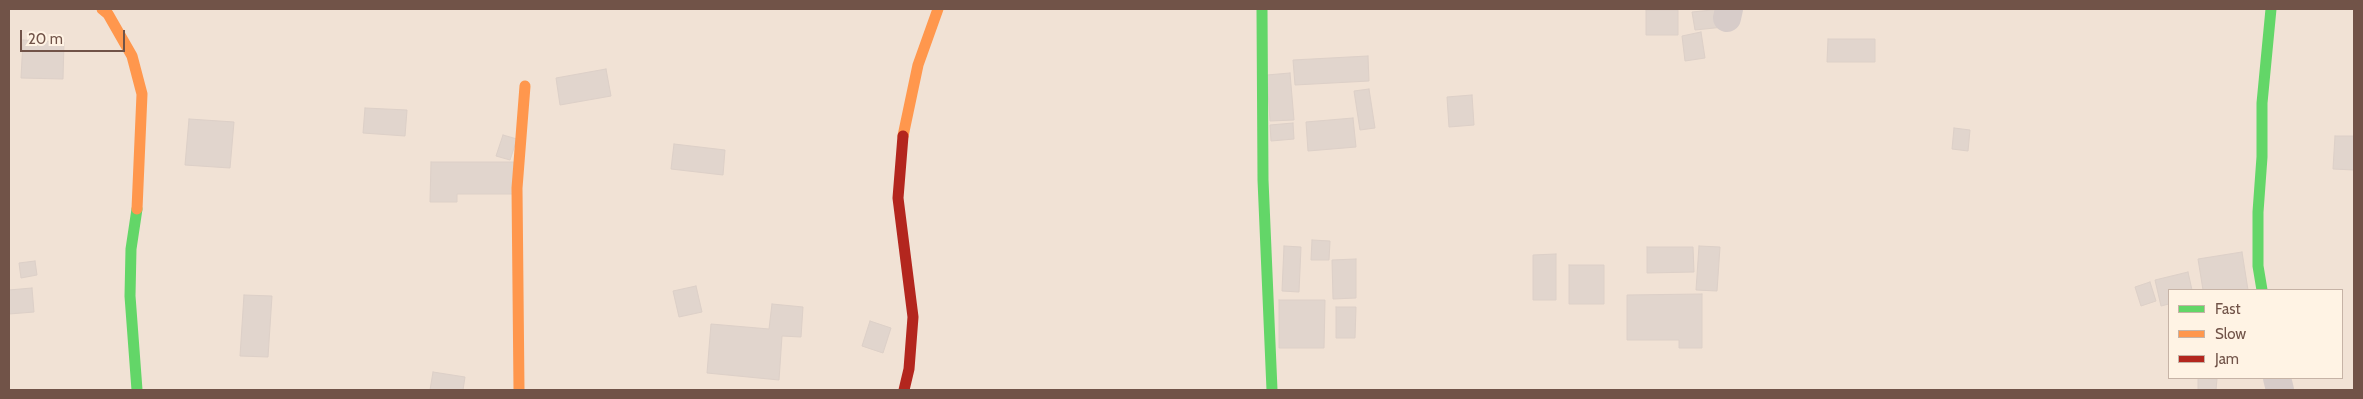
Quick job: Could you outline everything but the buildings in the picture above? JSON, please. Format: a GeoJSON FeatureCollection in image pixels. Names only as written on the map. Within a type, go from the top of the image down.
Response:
{"type":"FeatureCollection","features":[{"type":"Feature","properties":{"kind":"street"},"geometry":{"type":"LineString","coordinates":[[102,9],[108,14],[132,56],[142,94],[138,201],[131,250],[130,296],[137,390]]}},
{"type":"Feature","properties":{"kind":"street"},"geometry":{"type":"LineString","coordinates":[[904,390],[909,369],[913,316],[898,198],[904,124],[918,65],[938,9]]}},
{"type":"Feature","properties":{"kind":"street"},"geometry":{"type":"LineString","coordinates":[[1262,9],[1263,180],[1272,390]]}},
{"type":"Feature","properties":{"kind":"street"},"geometry":{"type":"LineString","coordinates":[[2262,289],[2257,250],[2258,212],[2262,157],[2262,104],[2271,9]]}},
{"type":"Feature","properties":{"kind":"street"},"geometry":{"type":"LineString","coordinates":[[519,390],[517,188],[525,86]]}},
{"type":"Feature","properties":{"kind":"shaded area"},"geometry":{"type":"Polygon","coordinates":[[[9,9],[2354,9],[2354,390],[9,390],[9,9]]]}},
{"type":"Feature","properties":{"kind":"traffic: fast"},"geometry":{"type":"LineString","coordinates":[[1262,9],[1263,180],[1272,390]]}},
{"type":"Feature","properties":{"kind":"traffic: fast"},"geometry":{"type":"LineString","coordinates":[[2262,289],[2258,266],[2258,212],[2262,157],[2262,103],[2271,9]]}},
{"type":"Feature","properties":{"kind":"traffic: fast"},"geometry":{"type":"LineString","coordinates":[[137,209],[131,249],[130,296],[137,390]]}},
{"type":"Feature","properties":{"kind":"traffic: slow"},"geometry":{"type":"LineString","coordinates":[[102,9],[108,14],[132,56],[142,94],[137,209]]}},
{"type":"Feature","properties":{"kind":"traffic: slow"},"geometry":{"type":"LineString","coordinates":[[903,136],[918,65],[938,9]]}},
{"type":"Feature","properties":{"kind":"traffic: slow"},"geometry":{"type":"LineString","coordinates":[[519,390],[517,188],[525,86]]}},
{"type":"Feature","properties":{"kind":"traffic: jam"},"geometry":{"type":"LineString","coordinates":[[903,136],[898,198],[913,317],[909,369],[904,390]]}}]}
